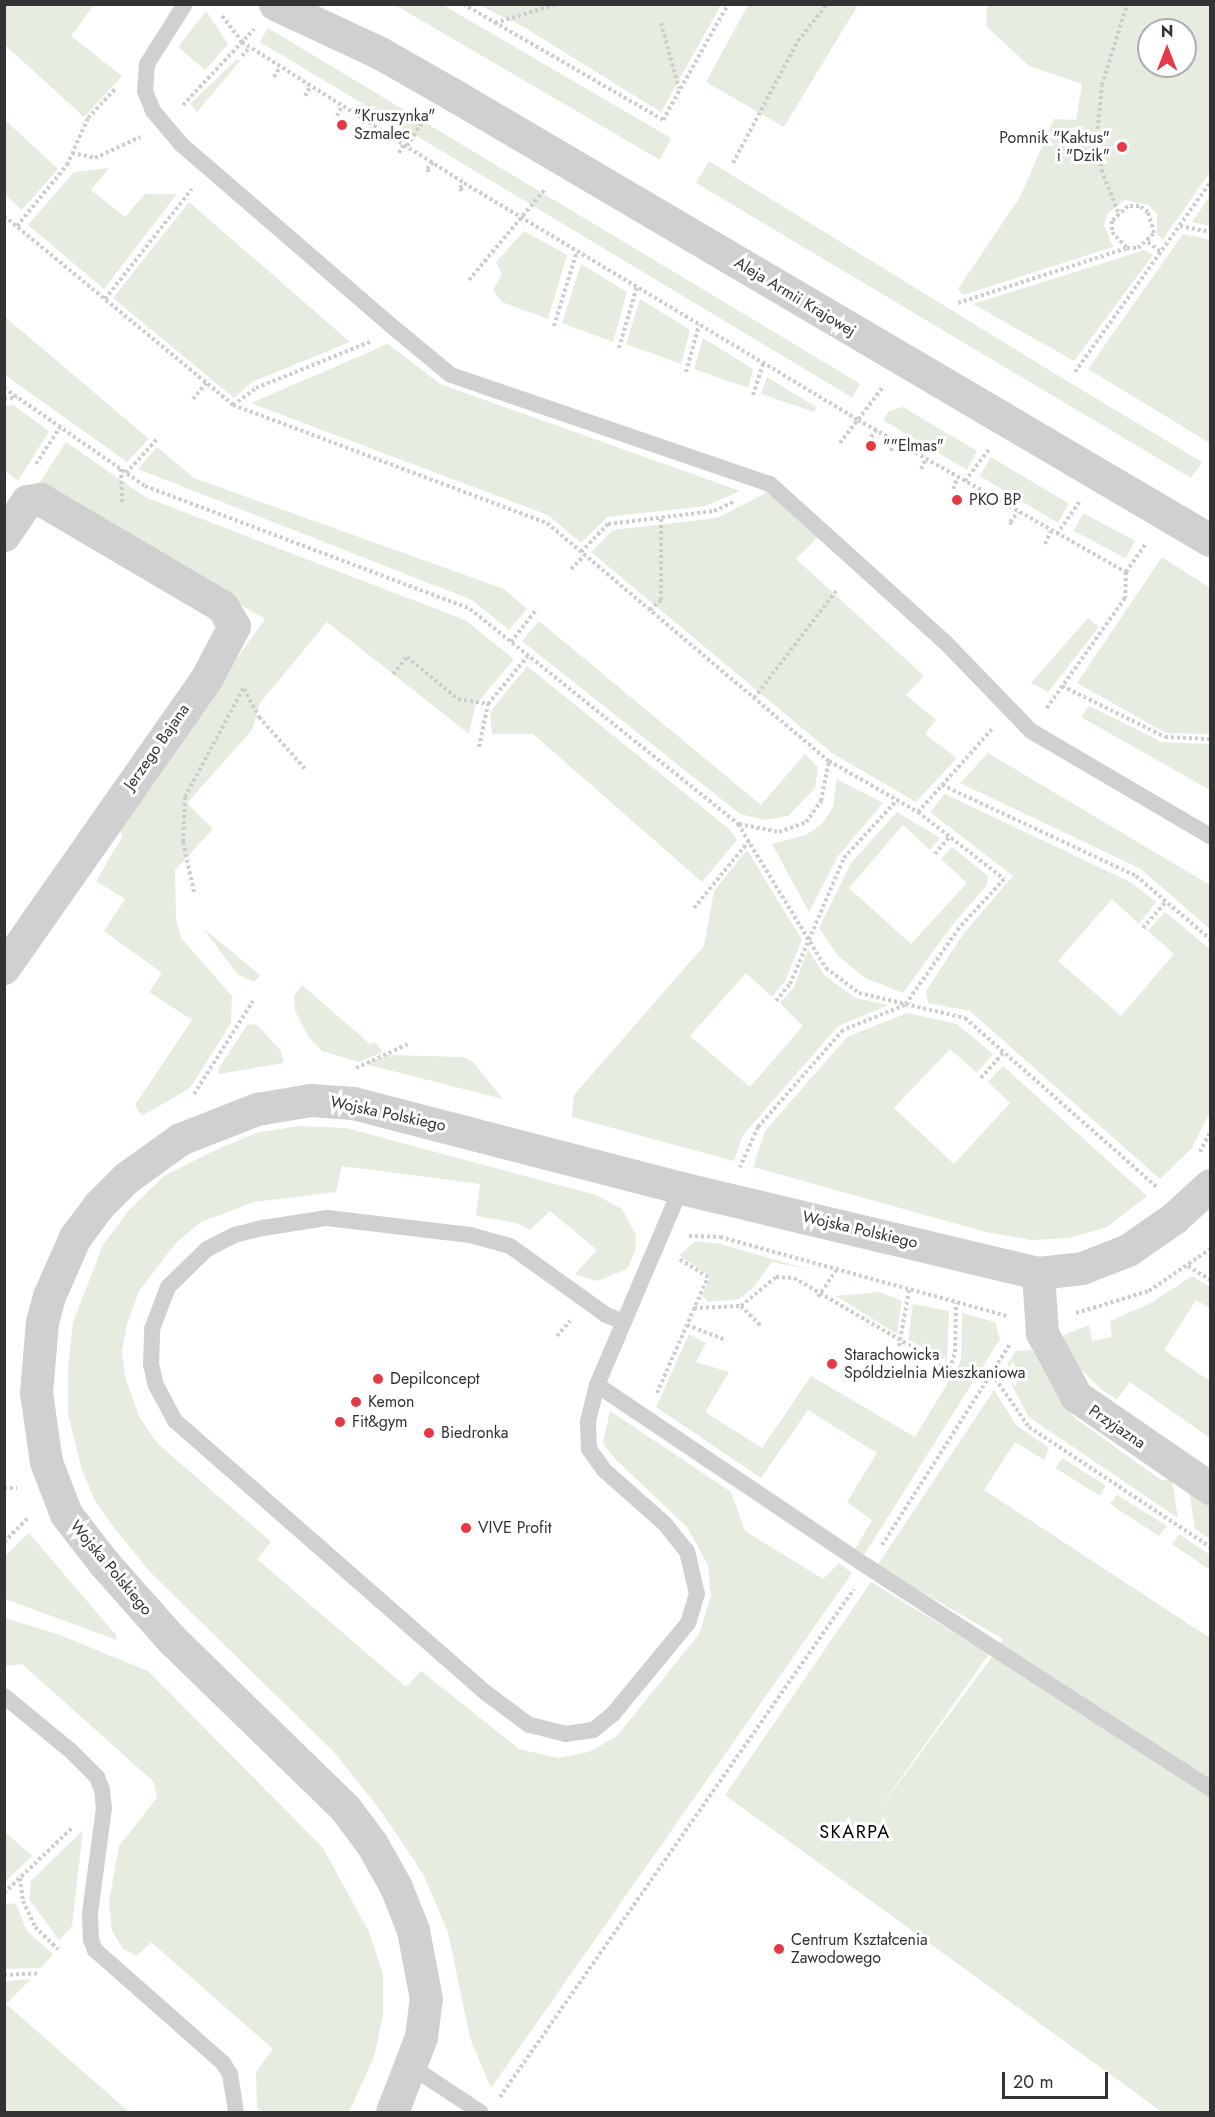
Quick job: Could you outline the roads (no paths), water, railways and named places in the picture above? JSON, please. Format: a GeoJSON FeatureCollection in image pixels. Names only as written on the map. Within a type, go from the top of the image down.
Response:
{"type":"FeatureCollection","features":[{"type":"Feature","properties":{"kind":"street","name":"Aleja Armii Krajowej"},"geometry":{"type":"LineString","coordinates":[[275,4],[380,52],[1210,540]]}},
{"type":"Feature","properties":{"kind":"street","name":"Aleja Armii Krajowej"},"geometry":{"type":"LineString","coordinates":[[332,4],[380,52]]}},
{"type":"Feature","properties":{"kind":"street","name":"Jerzego Bajana"},"geometry":{"type":"LineString","coordinates":[[4,535],[27,501],[40,498],[222,606],[234,626],[230,640],[4,968]]}},
{"type":"Feature","properties":{"kind":"street","name":"Wojska Polskiego"},"geometry":{"type":"LineString","coordinates":[[392,2112],[412,2067],[421,2037],[426,1999],[423,1968],[396,1887],[372,1844],[345,1808],[144,1609],[78,1532],[57,1496],[46,1462],[36,1393],[42,1322],[49,1296],[75,1237],[98,1206],[126,1178],[180,1139],[219,1122],[285,1103],[353,1103],[681,1188],[1038,1273],[1082,1268],[1128,1250],[1174,1218],[1210,1185]]}},
{"type":"Feature","properties":{"kind":"street","name":"Przyjazna"},"geometry":{"type":"LineString","coordinates":[[1038,1273],[1026,1318],[1080,1401],[1210,1488]]}},
{"type":"Feature","properties":{"kind":"lane"},"geometry":{"type":"LineString","coordinates":[[185,4],[146,71],[145,91],[163,126],[451,375],[770,484],[945,642],[1031,731],[1210,836]]}},
{"type":"Feature","properties":{"kind":"lane"},"geometry":{"type":"LineString","coordinates":[[624,1322],[606,1315],[510,1246],[470,1235],[327,1218],[234,1235],[207,1248],[168,1287],[152,1329],[151,1365],[156,1386],[175,1421],[486,1693],[529,1725],[566,1734],[593,1730],[613,1714],[688,1623],[697,1594],[687,1551],[664,1523],[603,1470],[589,1449],[588,1422],[597,1385],[624,1322],[681,1188]]}},
{"type":"Feature","properties":{"kind":"lane"},"geometry":{"type":"LineString","coordinates":[[597,1385],[868,1567],[1210,1788]]}},
{"type":"Feature","properties":{"kind":"lane"},"geometry":{"type":"LineString","coordinates":[[4,1696],[71,1750],[97,1777],[102,1790],[104,1808],[90,1913],[91,1940],[95,1950],[223,2063],[230,2074],[236,2112]]}},
{"type":"Feature","properties":{"kind":"lane"},"geometry":{"type":"LineString","coordinates":[[412,2067],[480,2112]]}},
{"type":"Feature","properties":{"kind":"place","name":"\"Kruszynka\" Szmalec"},"geometry":{"type":"Point","coordinates":[342,125]}},
{"type":"Feature","properties":{"kind":"place","name":"Pomnik \"Kaktus\" i \"Dzik\""},"geometry":{"type":"Point","coordinates":[1122,147]}},
{"type":"Feature","properties":{"kind":"place","name":"\"\"Elmas\""},"geometry":{"type":"Point","coordinates":[871,446]}},
{"type":"Feature","properties":{"kind":"place","name":"PKO BP"},"geometry":{"type":"Point","coordinates":[957,500]}},
{"type":"Feature","properties":{"kind":"place","name":"Starachowicka Spóldzielnia Mieszkaniowa"},"geometry":{"type":"Point","coordinates":[832,1364]}},
{"type":"Feature","properties":{"kind":"place","name":"Depilconcept"},"geometry":{"type":"Point","coordinates":[378,1379]}},
{"type":"Feature","properties":{"kind":"place","name":"Kemon"},"geometry":{"type":"Point","coordinates":[356,1402]}},
{"type":"Feature","properties":{"kind":"place","name":"Fit&gym"},"geometry":{"type":"Point","coordinates":[340,1422]}},
{"type":"Feature","properties":{"kind":"place","name":"Biedronka"},"geometry":{"type":"Point","coordinates":[429,1433]}},
{"type":"Feature","properties":{"kind":"place","name":"VIVE Profit"},"geometry":{"type":"Point","coordinates":[466,1528]}},
{"type":"Feature","properties":{"kind":"place","name":"Centrum Kształcenia Zawodowego"},"geometry":{"type":"Point","coordinates":[779,1949]}},
{"type":"Feature","properties":{"kind":"district","name":"SKARPA"},"geometry":{"type":"Point","coordinates":[855,1832]}}]}
